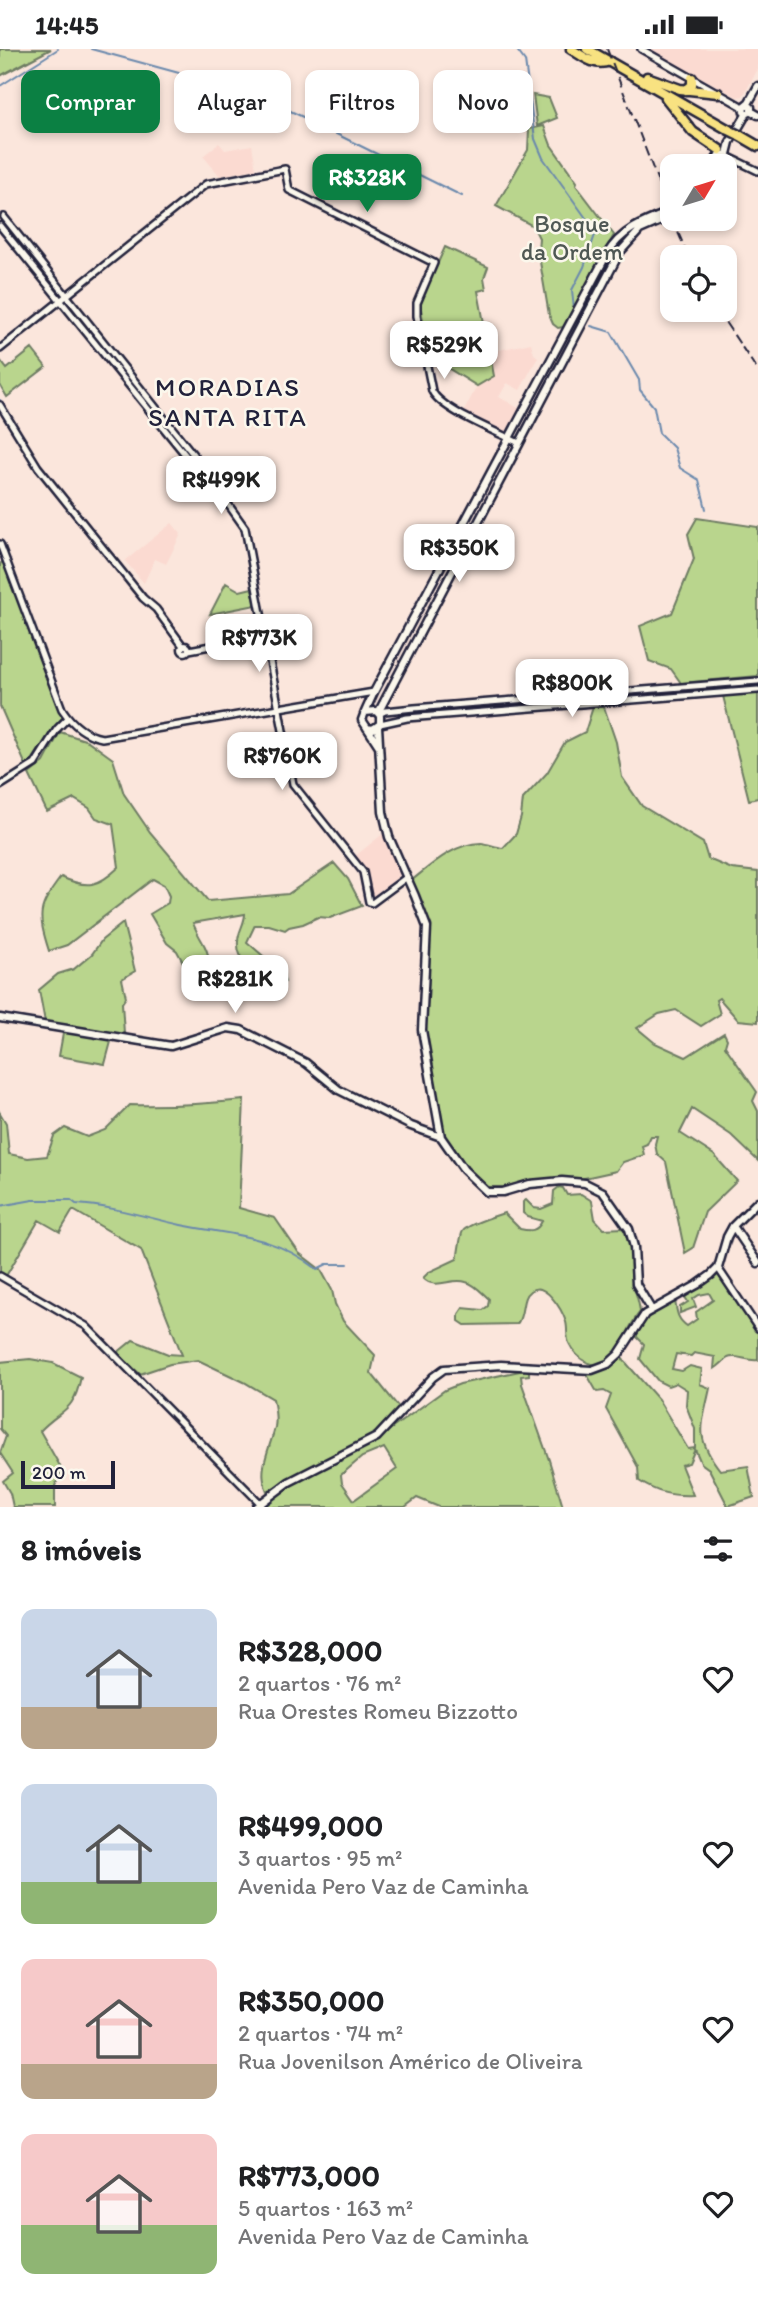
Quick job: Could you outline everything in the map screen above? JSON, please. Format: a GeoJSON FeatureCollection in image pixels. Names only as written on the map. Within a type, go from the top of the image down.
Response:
{"type":"FeatureCollection","features":[{"type":"Feature","properties":{"kind":"highway"},"geometry":{"type":"LineString","coordinates":[[571,49],[731,127]]}},
{"type":"Feature","properties":{"kind":"highway"},"geometry":{"type":"LineString","coordinates":[[587,49],[602,65]]}},
{"type":"Feature","properties":{"kind":"highway"},"geometry":{"type":"LineString","coordinates":[[597,49],[731,127],[758,146]]}},
{"type":"Feature","properties":{"kind":"highway"},"geometry":{"type":"LineString","coordinates":[[647,77],[686,90],[718,93]]}},
{"type":"Feature","properties":{"kind":"highway"},"geometry":{"type":"LineString","coordinates":[[686,90],[692,85],[692,78]]}},
{"type":"Feature","properties":{"kind":"highway"},"geometry":{"type":"LineString","coordinates":[[657,89],[675,107],[693,132],[723,152]]}},
{"type":"Feature","properties":{"kind":"highway"},"geometry":{"type":"LineString","coordinates":[[740,133],[758,140]]}},
{"type":"Feature","properties":{"kind":"main road"},"geometry":{"type":"LineString","coordinates":[[723,152],[758,86]]}},
{"type":"Feature","properties":{"kind":"main road"},"geometry":{"type":"LineString","coordinates":[[747,109],[758,94]]}},
{"type":"Feature","properties":{"kind":"main road"},"geometry":{"type":"LineString","coordinates":[[747,109],[758,115]]}},
{"type":"Feature","properties":{"kind":"main road"},"geometry":{"type":"LineString","coordinates":[[380,748],[362,720],[374,692],[610,248],[632,227],[660,217]]}},
{"type":"Feature","properties":{"kind":"main road"},"geometry":{"type":"LineString","coordinates":[[651,1309],[636,1284],[634,1247],[629,1229],[603,1192],[585,1183],[562,1181],[530,1184],[503,1192],[487,1192],[464,1170],[441,1137],[422,1030],[427,927],[394,851],[384,819],[379,725],[381,711],[519,443],[612,270],[630,239],[660,219]]}},
{"type":"Feature","properties":{"kind":"main road"},"geometry":{"type":"LineString","coordinates":[[601,264],[608,264],[612,270]]}},
{"type":"Feature","properties":{"kind":"main road"},"geometry":{"type":"LineString","coordinates":[[583,301],[586,307],[592,308]]}},
{"type":"Feature","properties":{"kind":"main road"},"geometry":{"type":"LineString","coordinates":[[521,416],[531,423]]}},
{"type":"Feature","properties":{"kind":"main road"},"geometry":{"type":"LineString","coordinates":[[366,712],[381,711]]}},
{"type":"Feature","properties":{"kind":"main road"},"geometry":{"type":"LineString","coordinates":[[367,728],[373,729],[379,725]]}},
{"type":"Feature","properties":{"kind":"main road"},"geometry":{"type":"LineString","coordinates":[[0,1018],[171,1046],[216,1031],[235,1028],[306,1063],[339,1090],[411,1126],[441,1137]]}},
{"type":"Feature","properties":{"kind":"main road"},"geometry":{"type":"LineString","coordinates":[[258,1505],[289,1482],[377,1437],[441,1371],[496,1365],[596,1369],[616,1358],[640,1319],[651,1309],[698,1285],[718,1268],[733,1226],[758,1201]]}},
{"type":"Feature","properties":{"kind":"main road"},"geometry":{"type":"LineString","coordinates":[[733,1226],[758,1263]]}},
{"type":"Feature","properties":{"kind":"street"},"geometry":{"type":"LineString","coordinates":[[641,49],[747,109]]}},
{"type":"Feature","properties":{"kind":"street"},"geometry":{"type":"LineString","coordinates":[[723,152],[758,169]]}},
{"type":"Feature","properties":{"kind":"street"},"geometry":{"type":"LineString","coordinates":[[0,349],[206,184],[285,169],[289,190],[434,263],[416,303],[432,391],[446,406],[519,443]]}},
{"type":"Feature","properties":{"kind":"street"},"geometry":{"type":"LineString","coordinates":[[4,217],[212,478],[245,527],[293,784],[363,872],[369,902],[407,877]]}},
{"type":"Feature","properties":{"kind":"street"},"geometry":{"type":"LineString","coordinates":[[0,226],[173,441],[209,484],[218,490]]}},
{"type":"Feature","properties":{"kind":"street"},"geometry":{"type":"LineString","coordinates":[[0,405],[38,467],[143,599],[156,609],[186,648],[264,636]]}},
{"type":"Feature","properties":{"kind":"street"},"geometry":{"type":"LineString","coordinates":[[0,544],[44,666],[68,718],[92,736],[102,738],[374,692]]}},
{"type":"Feature","properties":{"kind":"street"},"geometry":{"type":"LineString","coordinates":[[381,711],[758,681]]}},
{"type":"Feature","properties":{"kind":"street"},"geometry":{"type":"LineString","coordinates":[[379,725],[407,718],[758,691]]}},
{"type":"Feature","properties":{"kind":"street"},"geometry":{"type":"LineString","coordinates":[[0,786],[36,764],[57,729],[68,718]]}},
{"type":"Feature","properties":{"kind":"street"},"geometry":{"type":"LineString","coordinates":[[718,1268],[758,1328]]}},
{"type":"Feature","properties":{"kind":"street"},"geometry":{"type":"LineString","coordinates":[[0,1276],[89,1329],[258,1505]]}},
{"type":"Feature","properties":{"kind":"shaded area"},"geometry":{"type":"Polygon","coordinates":[[[649,49],[758,49],[758,69],[743,96],[737,97],[649,49]]]}},
{"type":"Feature","properties":{"kind":"shaded area"},"geometry":{"type":"Polygon","coordinates":[[[219,143],[225,150],[252,145],[256,169],[220,176],[203,156],[219,143]]]}},
{"type":"Feature","properties":{"kind":"shaded area"},"geometry":{"type":"Polygon","coordinates":[[[531,343],[534,354],[538,357],[520,390],[507,383],[499,397],[520,409],[507,434],[464,411],[477,386],[494,376],[490,352],[531,343]]]}},
{"type":"Feature","properties":{"kind":"shaded area"},"geometry":{"type":"Polygon","coordinates":[[[172,523],[181,534],[166,564],[155,559],[144,583],[125,561],[172,523]]]}},
{"type":"Feature","properties":{"kind":"shaded area"},"geometry":{"type":"Polygon","coordinates":[[[384,833],[402,874],[370,898],[366,872],[354,857],[384,833]]]}},
{"type":"Feature","properties":{"kind":"green space"},"geometry":{"type":"Polygon","coordinates":[[[0,49],[51,49],[0,76],[0,49]]]}},
{"type":"Feature","properties":{"kind":"green space"},"geometry":{"type":"Polygon","coordinates":[[[533,95],[549,98],[557,118],[537,126],[533,95]]]}},
{"type":"Feature","properties":{"kind":"green space","name":"Bosque da Ordem"},"geometry":{"type":"Polygon","coordinates":[[[544,126],[551,145],[577,182],[576,185],[614,235],[563,327],[558,328],[549,315],[538,250],[539,238],[533,226],[496,206],[528,150],[529,133],[533,133],[533,128],[544,126]]]}},
{"type":"Feature","properties":{"kind":"green space"},"geometry":{"type":"Polygon","coordinates":[[[445,247],[488,267],[484,278],[486,289],[478,291],[494,376],[477,386],[443,365],[442,361],[445,359],[442,339],[427,344],[420,303],[445,247]]]}},
{"type":"Feature","properties":{"kind":"green space"},"geometry":{"type":"Polygon","coordinates":[[[32,349],[46,367],[7,397],[0,385],[0,360],[7,369],[32,349]]]}},
{"type":"Feature","properties":{"kind":"green space"},"geometry":{"type":"Polygon","coordinates":[[[697,518],[758,527],[758,676],[681,683],[671,669],[649,661],[640,626],[672,613],[694,559],[688,534],[697,518]]]}},
{"type":"Feature","properties":{"kind":"green space"},"geometry":{"type":"Polygon","coordinates":[[[3,561],[63,717],[27,768],[0,706],[0,564],[3,561]]]}},
{"type":"Feature","properties":{"kind":"green space"},"geometry":{"type":"Polygon","coordinates":[[[226,583],[240,591],[252,588],[256,605],[210,614],[226,583]]]}},
{"type":"Feature","properties":{"kind":"green space"},"geometry":{"type":"Polygon","coordinates":[[[758,693],[758,798],[749,800],[723,696],[758,693]]]}},
{"type":"Feature","properties":{"kind":"green space"},"geometry":{"type":"Polygon","coordinates":[[[593,707],[604,707],[616,742],[622,777],[642,806],[703,843],[708,859],[732,869],[758,872],[758,1022],[738,1020],[719,998],[716,1000],[720,1014],[701,1026],[676,1010],[659,1014],[637,1028],[655,1043],[686,1057],[724,1033],[727,1039],[725,1046],[757,1092],[753,1101],[758,1111],[758,1161],[731,1135],[692,1109],[680,1133],[714,1155],[737,1181],[705,1212],[693,1248],[685,1253],[666,1162],[657,1154],[657,1136],[651,1136],[647,1144],[642,1146],[644,1155],[623,1162],[616,1171],[580,1179],[531,1180],[505,1187],[488,1187],[469,1170],[443,1135],[424,1038],[429,924],[411,881],[443,856],[461,847],[481,843],[503,848],[516,834],[523,799],[547,773],[565,742],[585,732],[593,707]]]}},
{"type":"Feature","properties":{"kind":"green space"},"geometry":{"type":"Polygon","coordinates":[[[60,732],[88,741],[113,759],[124,794],[150,832],[208,901],[288,894],[334,863],[348,879],[362,906],[330,918],[318,917],[285,930],[269,925],[255,925],[247,942],[283,973],[285,982],[276,985],[256,972],[241,956],[238,938],[245,914],[193,923],[207,951],[208,963],[200,981],[192,979],[177,951],[167,943],[150,914],[168,903],[169,896],[164,885],[153,879],[67,945],[49,951],[41,919],[42,911],[61,877],[78,883],[92,884],[105,879],[119,867],[113,824],[96,818],[89,808],[74,799],[47,812],[29,774],[44,762],[60,732]]]}},
{"type":"Feature","properties":{"kind":"green space"},"geometry":{"type":"Polygon","coordinates":[[[123,923],[135,971],[122,979],[126,997],[122,1003],[124,1033],[112,1038],[105,1064],[59,1056],[64,1028],[45,1022],[39,990],[58,974],[74,969],[123,923]]]}},
{"type":"Feature","properties":{"kind":"green space"},"geometry":{"type":"Polygon","coordinates":[[[244,1100],[239,1208],[275,1218],[299,1253],[321,1270],[332,1290],[343,1321],[375,1355],[371,1373],[400,1409],[376,1436],[267,1491],[263,1475],[276,1423],[273,1399],[198,1360],[170,1364],[140,1374],[117,1353],[133,1340],[168,1354],[182,1355],[141,1250],[73,1210],[60,1232],[39,1220],[6,1276],[0,1273],[0,1113],[6,1123],[9,1154],[28,1158],[47,1156],[54,1136],[65,1128],[87,1137],[105,1130],[130,1105],[244,1100]]]}},
{"type":"Feature","properties":{"kind":"green space"},"geometry":{"type":"Polygon","coordinates":[[[559,1187],[563,1188],[567,1195],[581,1194],[592,1201],[595,1219],[604,1229],[623,1228],[629,1239],[632,1278],[640,1312],[616,1353],[600,1364],[588,1363],[572,1349],[561,1311],[552,1298],[541,1290],[536,1289],[527,1294],[517,1324],[465,1325],[459,1321],[463,1308],[483,1310],[488,1306],[489,1299],[466,1282],[438,1284],[423,1278],[429,1272],[457,1259],[463,1231],[476,1223],[504,1213],[520,1229],[535,1229],[542,1221],[523,1213],[523,1202],[526,1200],[534,1208],[541,1209],[553,1204],[554,1191],[559,1187]]]}},
{"type":"Feature","properties":{"kind":"green space"},"geometry":{"type":"Polygon","coordinates":[[[718,1273],[758,1330],[758,1360],[731,1357],[714,1369],[715,1357],[694,1353],[691,1356],[676,1354],[672,1369],[682,1371],[690,1366],[702,1369],[700,1384],[710,1388],[703,1422],[703,1440],[720,1470],[748,1466],[754,1497],[728,1506],[695,1449],[689,1463],[681,1465],[693,1495],[665,1493],[639,1481],[638,1467],[606,1409],[611,1395],[604,1391],[597,1392],[585,1371],[602,1371],[620,1356],[658,1399],[688,1449],[695,1448],[695,1429],[686,1405],[687,1390],[676,1383],[668,1386],[658,1381],[640,1359],[644,1344],[635,1335],[642,1321],[675,1301],[678,1315],[687,1326],[697,1319],[696,1312],[713,1300],[709,1293],[693,1299],[696,1307],[680,1313],[680,1307],[688,1302],[685,1297],[718,1273]]]}},
{"type":"Feature","properties":{"kind":"green space"},"geometry":{"type":"Polygon","coordinates":[[[30,1359],[53,1363],[81,1377],[70,1404],[40,1431],[60,1466],[61,1472],[55,1486],[55,1507],[13,1507],[10,1493],[3,1481],[13,1473],[0,1453],[6,1436],[0,1429],[0,1362],[30,1359]]]}},
{"type":"Feature","properties":{"kind":"green space"},"geometry":{"type":"Polygon","coordinates":[[[529,1369],[529,1375],[521,1376],[522,1384],[563,1507],[439,1507],[417,1498],[405,1507],[262,1507],[292,1483],[384,1434],[445,1390],[460,1384],[529,1369]],[[384,1448],[362,1457],[341,1475],[342,1483],[354,1500],[397,1469],[384,1448]]]}},
{"type":"Feature","properties":{"kind":"waterway"},"geometry":{"type":"LineString","coordinates":[[0,86],[58,49]]}},
{"type":"Feature","properties":{"kind":"waterway"},"geometry":{"type":"LineString","coordinates":[[91,49],[174,72]]}},
{"type":"Feature","properties":{"kind":"waterway"},"geometry":{"type":"LineString","coordinates":[[516,49],[525,61],[535,139],[543,158],[596,232],[584,267],[572,290],[574,309]]}},
{"type":"Feature","properties":{"kind":"waterway"},"geometry":{"type":"LineString","coordinates":[[291,111],[305,118]]}},
{"type":"Feature","properties":{"kind":"waterway"},"geometry":{"type":"LineString","coordinates":[[334,133],[462,196]]}},
{"type":"Feature","properties":{"kind":"waterway"},"geometry":{"type":"LineString","coordinates":[[1,223],[51,283]]}},
{"type":"Feature","properties":{"kind":"waterway"},"geometry":{"type":"LineString","coordinates":[[67,304],[117,366]]}},
{"type":"Feature","properties":{"kind":"waterway"},"geometry":{"type":"LineString","coordinates":[[591,326],[611,332],[639,380],[640,390],[654,407],[659,433],[674,448],[680,468],[699,480],[706,509]]}},
{"type":"Feature","properties":{"kind":"waterway"},"geometry":{"type":"LineString","coordinates":[[0,400],[3,405]]}},
{"type":"Feature","properties":{"kind":"waterway"},"geometry":{"type":"LineString","coordinates":[[0,1206],[33,1200],[71,1200],[76,1204],[116,1209],[252,1238],[284,1249],[317,1269],[327,1264],[348,1264]]}},
{"type":"Feature","properties":{"kind":"railway"},"geometry":{"type":"LineString","coordinates":[[607,49],[660,187]]}},
{"type":"Feature","properties":{"kind":"railway"},"geometry":{"type":"LineString","coordinates":[[677,231],[684,245]]}},
{"type":"Feature","properties":{"kind":"railway"},"geometry":{"type":"LineString","coordinates":[[725,322],[758,371]]}},
{"type":"Feature","properties":{"kind":"district","name":"MORADIAS SANTA RITA"},"geometry":{"type":"Point","coordinates":[228,402]}}]}
